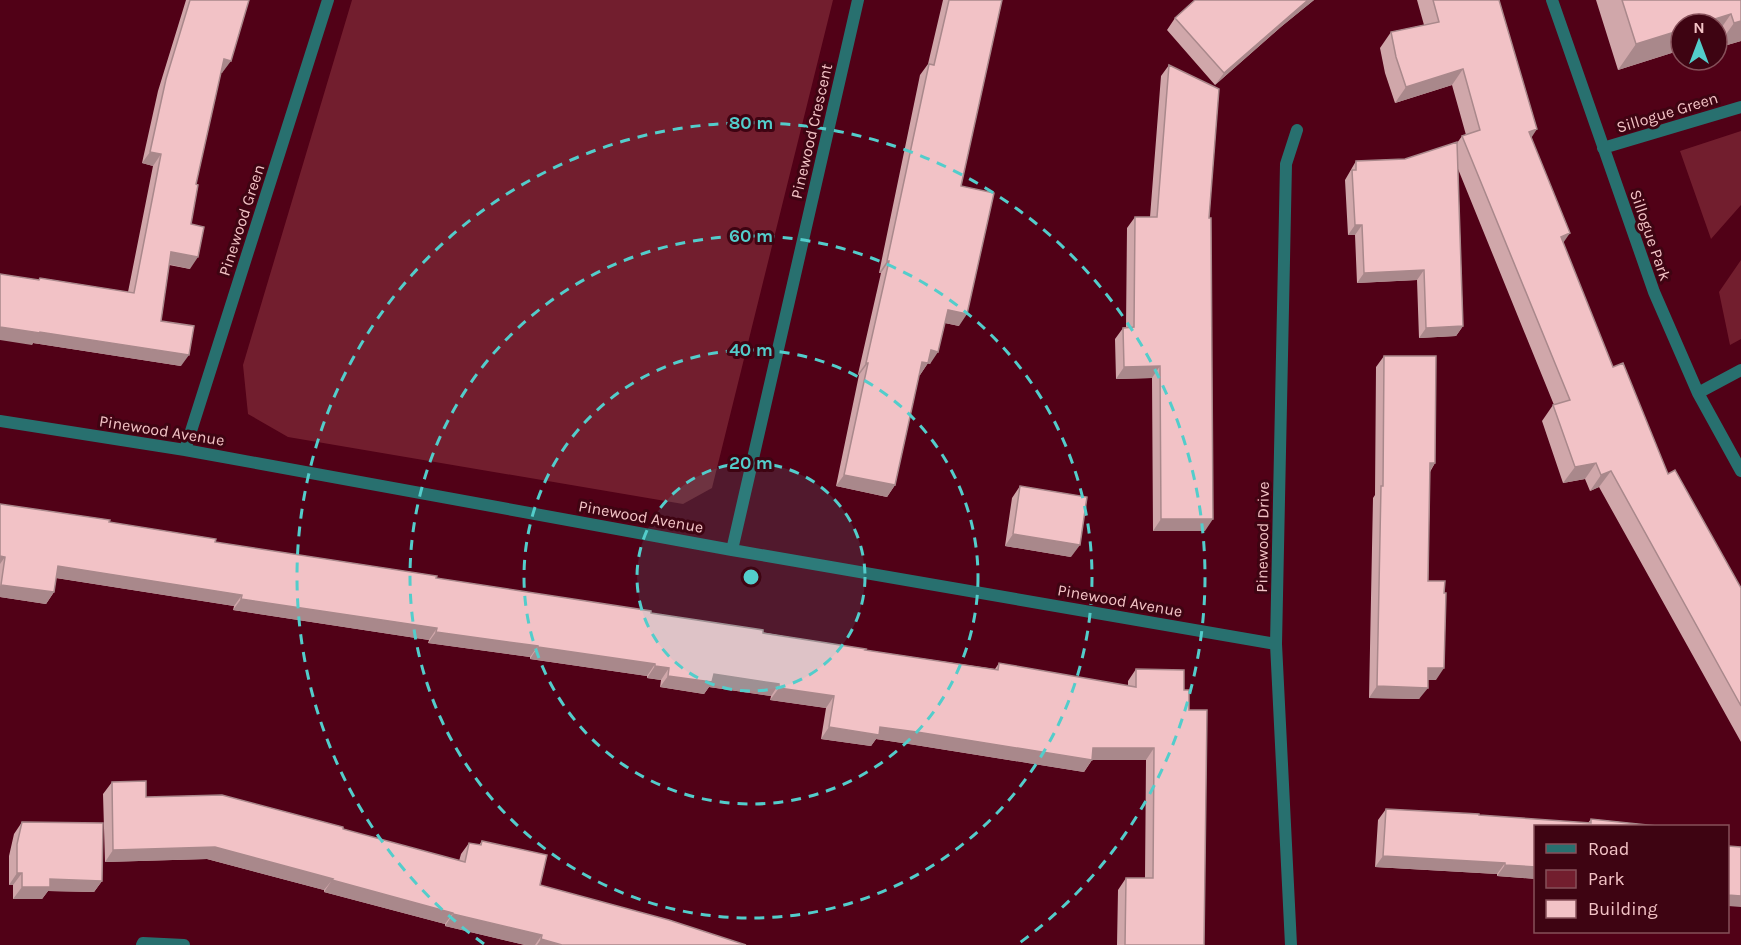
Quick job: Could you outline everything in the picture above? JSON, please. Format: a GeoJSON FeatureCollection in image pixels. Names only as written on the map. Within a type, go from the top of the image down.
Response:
{"type":"FeatureCollection","features":[{"type":"Feature","properties":{"kind":"street","name":"Pinewood Green"},"geometry":{"type":"LineString","coordinates":[[185,450],[328,0]]}},
{"type":"Feature","properties":{"kind":"street","name":"Pinewood Crescent"},"geometry":{"type":"LineString","coordinates":[[732,549],[858,0]]}},
{"type":"Feature","properties":{"kind":"street","name":"Sillogue Park"},"geometry":{"type":"LineString","coordinates":[[1552,0],[1654,292],[1698,393],[1741,471]]}},
{"type":"Feature","properties":{"kind":"street","name":"Sillogue Green"},"geometry":{"type":"LineString","coordinates":[[1603,148],[1741,107]]}},
{"type":"Feature","properties":{"kind":"street","name":"Pinewood Drive"},"geometry":{"type":"LineString","coordinates":[[1292,945],[1276,644],[1286,164],[1297,130]]}},
{"type":"Feature","properties":{"kind":"street"},"geometry":{"type":"LineString","coordinates":[[1698,393],[1741,370]]}},
{"type":"Feature","properties":{"kind":"street","name":"Pinewood Avenue"},"geometry":{"type":"LineString","coordinates":[[0,421],[185,450],[1276,644]]}},
{"type":"Feature","properties":{"kind":"street"},"geometry":{"type":"LineString","coordinates":[[142,945],[143,943],[184,945]]}},
{"type":"Feature","properties":{"kind":"green space"},"geometry":{"type":"Polygon","coordinates":[[[352,0],[833,0],[712,488],[683,504],[288,437],[248,414],[243,365],[352,0]]]}},
{"type":"Feature","properties":{"kind":"green space"},"geometry":{"type":"Polygon","coordinates":[[[1741,131],[1741,205],[1711,239],[1680,151],[1741,131]]]}},
{"type":"Feature","properties":{"kind":"green space"},"geometry":{"type":"Polygon","coordinates":[[[1741,260],[1741,339],[1730,345],[1719,292],[1741,260]]]}},
{"type":"Feature","properties":{"kind":"building"},"geometry":{"type":"Polygon","coordinates":[[[190,0],[249,0],[231,61],[224,59],[196,184],[198,185],[191,224],[204,227],[198,257],[171,252],[161,321],[194,326],[189,355],[0,327],[0,274],[134,293],[161,154],[150,152],[166,79],[190,0]]]}},
{"type":"Feature","properties":{"kind":"building"},"geometry":{"type":"Polygon","coordinates":[[[949,0],[1002,0],[961,186],[994,193],[967,314],[948,310],[938,352],[931,350],[928,363],[922,362],[895,485],[844,475],[929,64],[934,65],[949,0]]]}},
{"type":"Feature","properties":{"kind":"building"},"geometry":{"type":"Polygon","coordinates":[[[1195,0],[1308,0],[1224,73],[1175,18],[1195,0]]]}},
{"type":"Feature","properties":{"kind":"building"},"geometry":{"type":"Polygon","coordinates":[[[1433,0],[1499,0],[1537,129],[1529,132],[1570,233],[1561,237],[1613,367],[1623,363],[1668,474],[1675,470],[1741,588],[1741,706],[1611,471],[1601,475],[1596,463],[1575,467],[1553,405],[1570,400],[1462,136],[1480,130],[1463,69],[1406,87],[1391,32],[1439,22],[1433,0]]]}},
{"type":"Feature","properties":{"kind":"building"},"geometry":{"type":"Polygon","coordinates":[[[1622,0],[1741,0],[1741,21],[1734,23],[1729,12],[1669,12],[1669,34],[1636,44],[1622,0]]]}},
{"type":"Feature","properties":{"kind":"building"},"geometry":{"type":"Polygon","coordinates":[[[1169,65],[1219,89],[1209,218],[1211,218],[1213,519],[1161,519],[1160,366],[1124,367],[1123,328],[1134,327],[1135,217],[1157,217],[1169,65]]]}},
{"type":"Feature","properties":{"kind":"building"},"geometry":{"type":"Polygon","coordinates":[[[1457,142],[1463,326],[1426,328],[1424,270],[1364,273],[1362,225],[1355,225],[1352,170],[1356,170],[1356,161],[1405,159],[1457,142]]]}},
{"type":"Feature","properties":{"kind":"building"},"geometry":{"type":"Polygon","coordinates":[[[1384,356],[1436,356],[1435,463],[1430,463],[1428,581],[1445,581],[1444,593],[1446,593],[1444,668],[1428,668],[1428,688],[1377,686],[1384,356]]]}},
{"type":"Feature","properties":{"kind":"building"},"geometry":{"type":"Polygon","coordinates":[[[1020,486],[1087,497],[1080,545],[1013,534],[1020,486]]]}},
{"type":"Feature","properties":{"kind":"building"},"geometry":{"type":"Polygon","coordinates":[[[0,504],[110,520],[109,522],[216,539],[215,542],[437,576],[436,578],[763,630],[763,633],[998,670],[999,663],[1136,687],[1136,669],[1184,670],[1184,690],[1189,690],[1189,710],[1207,710],[1204,945],[1125,945],[1126,878],[1153,878],[1154,748],[1093,748],[1092,760],[880,727],[879,735],[829,727],[834,696],[779,688],[779,684],[714,674],[712,682],[668,676],[669,668],[655,666],[655,664],[436,632],[437,628],[241,599],[242,595],[58,566],[54,592],[1,585],[5,557],[0,556],[0,504]]]}},
{"type":"Feature","properties":{"kind":"building"},"geometry":{"type":"Polygon","coordinates":[[[146,781],[146,797],[222,795],[465,862],[469,843],[481,845],[482,841],[547,855],[540,885],[669,920],[746,945],[562,945],[541,939],[542,935],[453,914],[215,847],[113,850],[112,782],[146,781]]]}},
{"type":"Feature","properties":{"kind":"building"},"geometry":{"type":"Polygon","coordinates":[[[1386,809],[1591,823],[1591,819],[1648,825],[1534,825],[1534,867],[1383,856],[1386,809]]]}},
{"type":"Feature","properties":{"kind":"building"},"geometry":{"type":"Polygon","coordinates":[[[22,822],[103,823],[102,881],[50,879],[50,887],[22,887],[22,873],[17,873],[17,844],[22,822]]]}},
{"type":"Feature","properties":{"kind":"building"},"geometry":{"type":"Polygon","coordinates":[[[1729,846],[1741,847],[1741,896],[1729,895],[1729,846]]]}}]}
